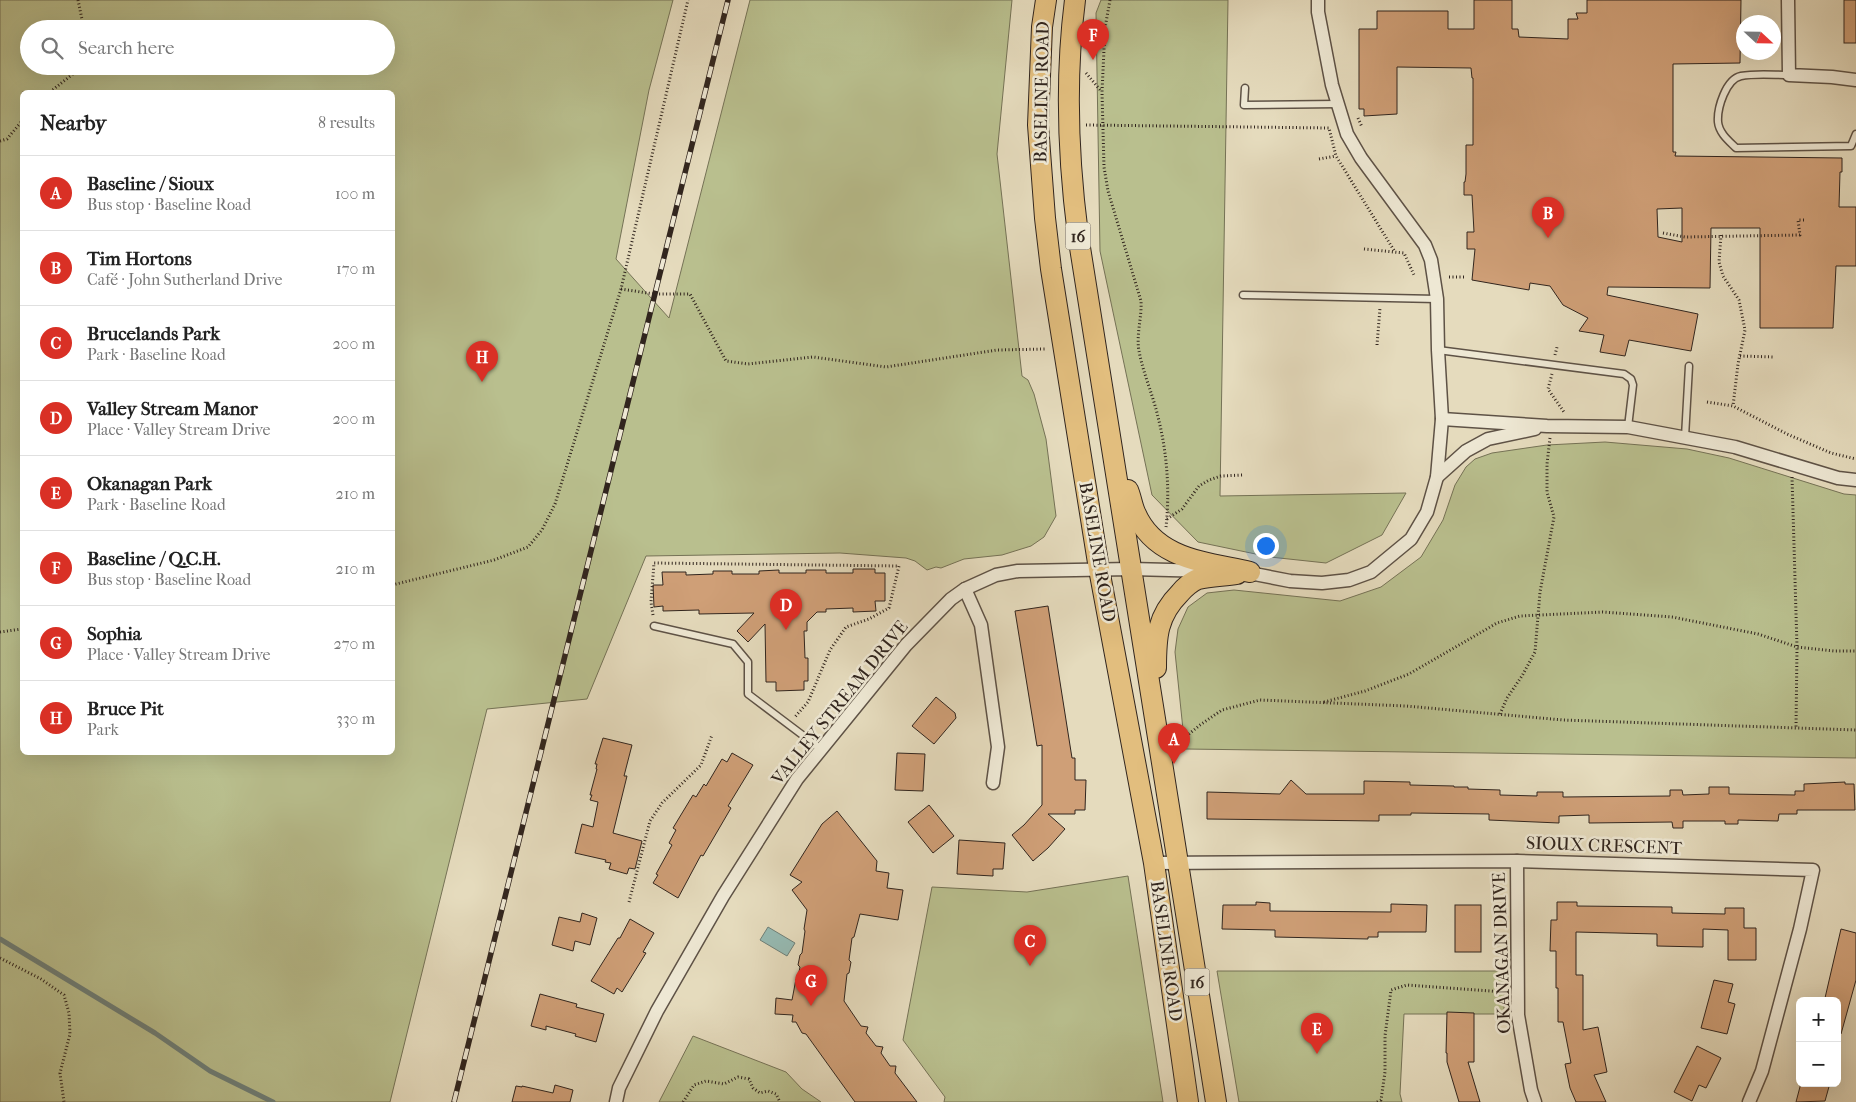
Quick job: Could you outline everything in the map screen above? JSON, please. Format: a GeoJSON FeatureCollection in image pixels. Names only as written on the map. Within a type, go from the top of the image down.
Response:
{"type":"FeatureCollection","features":[{"type":"Feature","properties":{"kind":"main road","name":"BASELINE ROAD"},"geometry":{"type":"LineString","coordinates":[[1046,0],[1042,27],[1038,125],[1045,218],[1099,570],[1154,863],[1188,1102]]}},
{"type":"Feature","properties":{"kind":"main road","name":"BASELINE ROAD"},"geometry":{"type":"LineString","coordinates":[[1075,0],[1070,50],[1069,92],[1073,196],[1216,1102]]}},
{"type":"Feature","properties":{"kind":"main road"},"geometry":{"type":"LineString","coordinates":[[1108,421],[1135,513],[1146,532],[1165,549],[1178,555],[1250,572]]}},
{"type":"Feature","properties":{"kind":"main road"},"geometry":{"type":"LineString","coordinates":[[1156,727],[1156,641],[1160,624],[1170,603],[1197,579],[1250,572]]}},
{"type":"Feature","properties":{"kind":"street","name":"VALLEY STREAM DRIVE"},"geometry":{"type":"LineString","coordinates":[[616,1102],[619,1088],[657,1012],[723,896],[797,779],[906,645],[952,599],[965,589],[996,575],[1018,571],[1131,569],[1250,572],[1290,581],[1322,583],[1349,580],[1371,572],[1411,539],[1427,512],[1437,477],[1442,420],[1437,299],[1431,260],[1425,245],[1361,158],[1347,134],[1332,84],[1318,12],[1318,0]]}},
{"type":"Feature","properties":{"kind":"street"},"geometry":{"type":"LineString","coordinates":[[1788,0],[1789,75],[1856,80]]}},
{"type":"Feature","properties":{"kind":"street"},"geometry":{"type":"LineString","coordinates":[[1442,420],[1549,432]]}},
{"type":"Feature","properties":{"kind":"street"},"geometry":{"type":"LineString","coordinates":[[1437,477],[1466,451],[1488,439],[1549,432],[1628,427],[1735,447],[1838,478],[1856,480]]}},
{"type":"Feature","properties":{"kind":"street"},"geometry":{"type":"LineString","coordinates":[[965,589],[981,625],[998,747],[993,782]]}},
{"type":"Feature","properties":{"kind":"street","name":"SIOUX CRESCENT"},"geometry":{"type":"LineString","coordinates":[[1154,863],[1179,861],[1517,861],[1813,870],[1800,929],[1762,1072],[1749,1102]]}},
{"type":"Feature","properties":{"kind":"street","name":"OKANAGAN DRIVE"},"geometry":{"type":"LineString","coordinates":[[1517,861],[1518,1015],[1531,1090],[1535,1102]]}},
{"type":"Feature","properties":{"kind":"lane"},"geometry":{"type":"LineString","coordinates":[[1789,75],[1739,76],[1728,85],[1722,97],[1718,123],[1723,135],[1736,148],[1851,146],[1856,134]]}},
{"type":"Feature","properties":{"kind":"lane"},"geometry":{"type":"LineString","coordinates":[[1245,88],[1244,105],[1338,104]]}},
{"type":"Feature","properties":{"kind":"lane"},"geometry":{"type":"LineString","coordinates":[[1243,295],[1437,299]]}},
{"type":"Feature","properties":{"kind":"lane"},"geometry":{"type":"LineString","coordinates":[[1438,350],[1624,374],[1631,379],[1633,385],[1628,427]]}},
{"type":"Feature","properties":{"kind":"lane"},"geometry":{"type":"LineString","coordinates":[[1685,437],[1689,366]]}},
{"type":"Feature","properties":{"kind":"lane"},"geometry":{"type":"LineString","coordinates":[[654,626],[733,644],[748,662],[748,694],[821,749]]}},
{"type":"Feature","properties":{"kind":"path"},"geometry":{"type":"LineString","coordinates":[[78,0],[82,20]]}},
{"type":"Feature","properties":{"kind":"path"},"geometry":{"type":"LineString","coordinates":[[395,584],[494,560],[528,547],[542,530],[554,504],[621,289],[688,0]]}},
{"type":"Feature","properties":{"kind":"path"},"geometry":{"type":"LineString","coordinates":[[1110,0],[1105,28],[1102,92],[1104,167],[1108,191],[1141,301],[1142,314],[1138,348],[1158,418],[1168,493],[1166,530]]}},
{"type":"Feature","properties":{"kind":"path"},"geometry":{"type":"LineString","coordinates":[[1086,72],[1102,92]]}},
{"type":"Feature","properties":{"kind":"path"},"geometry":{"type":"LineString","coordinates":[[53,90],[72,75]]}},
{"type":"Feature","properties":{"kind":"path"},"geometry":{"type":"LineString","coordinates":[[0,141],[7,139],[20,123]]}},
{"type":"Feature","properties":{"kind":"path"},"geometry":{"type":"LineString","coordinates":[[1085,125],[1329,128],[1336,156],[1395,252]]}},
{"type":"Feature","properties":{"kind":"path"},"geometry":{"type":"LineString","coordinates":[[1319,159],[1336,156]]}},
{"type":"Feature","properties":{"kind":"path"},"geometry":{"type":"LineString","coordinates":[[1663,233],[1685,237],[1800,235],[1798,220],[1805,220]]}},
{"type":"Feature","properties":{"kind":"path"},"geometry":{"type":"LineString","coordinates":[[1721,235],[1718,262],[1723,276],[1739,300],[1745,330],[1733,406]]}},
{"type":"Feature","properties":{"kind":"path"},"geometry":{"type":"LineString","coordinates":[[1364,248],[1404,253],[1414,275]]}},
{"type":"Feature","properties":{"kind":"path"},"geometry":{"type":"LineString","coordinates":[[1449,277],[1464,277]]}},
{"type":"Feature","properties":{"kind":"path"},"geometry":{"type":"LineString","coordinates":[[621,289],[654,294],[690,294],[726,361],[748,364],[813,357],[886,367],[998,350],[1064,347]]}},
{"type":"Feature","properties":{"kind":"path"},"geometry":{"type":"LineString","coordinates":[[1378,345],[1379,311],[1387,297]]}},
{"type":"Feature","properties":{"kind":"path"},"geometry":{"type":"LineString","coordinates":[[1557,347],[1548,389],[1564,413]]}},
{"type":"Feature","properties":{"kind":"path"},"geometry":{"type":"LineString","coordinates":[[1740,356],[1775,357]]}},
{"type":"Feature","properties":{"kind":"path"},"geometry":{"type":"LineString","coordinates":[[1708,402],[1733,406],[1787,434],[1831,453],[1856,459]]}},
{"type":"Feature","properties":{"kind":"path"},"geometry":{"type":"LineString","coordinates":[[1500,714],[1507,698],[1522,676],[1534,652],[1540,592],[1554,517],[1547,492],[1549,432]]}},
{"type":"Feature","properties":{"kind":"path"},"geometry":{"type":"LineString","coordinates":[[1791,464],[1797,647],[1796,728]]}},
{"type":"Feature","properties":{"kind":"path"},"geometry":{"type":"LineString","coordinates":[[1167,519],[1182,508],[1199,486],[1208,480],[1222,476],[1243,475]]}},
{"type":"Feature","properties":{"kind":"path"},"geometry":{"type":"LineString","coordinates":[[654,626],[651,602],[654,563],[899,566],[888,608],[846,627],[830,650],[808,702],[789,725]]}},
{"type":"Feature","properties":{"kind":"path"},"geometry":{"type":"LineString","coordinates":[[1321,703],[1365,691],[1408,674],[1496,623],[1520,616],[1603,612],[1672,617],[1758,634],[1797,647],[1856,651]]}},
{"type":"Feature","properties":{"kind":"path"},"geometry":{"type":"LineString","coordinates":[[0,632],[20,629]]}},
{"type":"Feature","properties":{"kind":"path"},"geometry":{"type":"LineString","coordinates":[[1178,743],[1222,710],[1260,700],[1406,706],[1563,720],[1856,730]]}},
{"type":"Feature","properties":{"kind":"path"},"geometry":{"type":"LineString","coordinates":[[629,902],[650,821],[662,803],[701,765],[712,735]]}},
{"type":"Feature","properties":{"kind":"path"},"geometry":{"type":"LineString","coordinates":[[0,958],[41,979],[64,995],[69,1013],[70,1034],[60,1073],[64,1102]]}},
{"type":"Feature","properties":{"kind":"path"},"geometry":{"type":"LineString","coordinates":[[1377,1102],[1381,1100],[1385,1072],[1385,1036],[1391,990],[1407,985],[1518,992]]}},
{"type":"Feature","properties":{"kind":"path"},"geometry":{"type":"LineString","coordinates":[[682,1102],[694,1084],[706,1081],[724,1084],[738,1078],[749,1079],[753,1088],[760,1093],[768,1091],[776,1094],[780,1102]]}},
{"type":"Feature","properties":{"kind":"green space"},"geometry":{"type":"Polygon","coordinates":[[[0,0],[673,0],[649,90],[616,259],[669,318],[750,0],[1012,0],[997,154],[1022,376],[1028,380],[1034,394],[1046,439],[1056,516],[1044,537],[1031,546],[1002,555],[964,559],[941,568],[936,567],[927,570],[915,561],[906,558],[840,553],[646,556],[587,699],[487,709],[390,1102],[0,1102],[0,0]]]}},
{"type":"Feature","properties":{"kind":"green space"},"geometry":{"type":"Polygon","coordinates":[[[1101,0],[1228,0],[1220,496],[1406,493],[1382,535],[1326,563],[1270,557],[1198,542],[1152,495],[1100,251],[1096,13],[1101,0]]]}},
{"type":"Feature","properties":{"kind":"green space"},"geometry":{"type":"Polygon","coordinates":[[[1605,442],[1687,449],[1729,458],[1844,494],[1856,495],[1856,758],[1185,749],[1175,652],[1178,629],[1188,607],[1207,593],[1234,590],[1340,601],[1381,587],[1421,557],[1443,520],[1455,485],[1466,467],[1475,459],[1492,453],[1547,445],[1605,442]]]}},
{"type":"Feature","properties":{"kind":"green space"},"geometry":{"type":"Polygon","coordinates":[[[1128,876],[1163,1102],[944,1102],[945,1097],[903,1040],[932,887],[1027,892],[1128,876]]]}},
{"type":"Feature","properties":{"kind":"green space"},"geometry":{"type":"Polygon","coordinates":[[[1217,971],[1504,971],[1504,1014],[1404,1014],[1400,1094],[1402,1102],[1239,1102],[1217,971]]]}},
{"type":"Feature","properties":{"kind":"green space"},"geometry":{"type":"Polygon","coordinates":[[[693,1036],[786,1072],[802,1089],[821,1102],[659,1102],[693,1036]]]}},
{"type":"Feature","properties":{"kind":"water"},"geometry":{"type":"Polygon","coordinates":[[[768,927],[795,943],[787,956],[760,940],[768,927]]]}},
{"type":"Feature","properties":{"kind":"building"},"geometry":{"type":"Polygon","coordinates":[[[1474,0],[1512,0],[1512,29],[1518,29],[1519,37],[1568,39],[1568,19],[1578,19],[1576,13],[1587,13],[1587,0],[1741,0],[1741,15],[1736,15],[1736,60],[1740,60],[1740,63],[1673,64],[1673,152],[1676,152],[1675,156],[1842,158],[1839,207],[1856,207],[1856,266],[1836,266],[1833,328],[1760,328],[1760,228],[1711,228],[1710,288],[1608,287],[1607,295],[1698,314],[1691,351],[1629,340],[1625,356],[1600,352],[1604,335],[1579,331],[1588,318],[1563,305],[1550,286],[1530,283],[1529,290],[1472,280],[1475,249],[1467,249],[1467,232],[1474,232],[1472,195],[1464,195],[1466,145],[1473,145],[1473,78],[1471,68],[1397,67],[1397,114],[1364,116],[1364,109],[1359,109],[1359,29],[1377,29],[1377,11],[1448,11],[1448,29],[1474,29],[1474,0]],[[1682,208],[1657,209],[1658,237],[1682,242],[1682,208]]]}},
{"type":"Feature","properties":{"kind":"building"},"geometry":{"type":"Polygon","coordinates":[[[1844,0],[1856,0],[1856,43],[1844,43],[1844,0]]]}},
{"type":"Feature","properties":{"kind":"building"},"geometry":{"type":"Polygon","coordinates":[[[853,569],[875,569],[875,573],[885,573],[885,601],[875,601],[876,611],[853,612],[853,608],[826,609],[826,612],[817,612],[807,622],[807,631],[804,631],[805,658],[808,658],[808,681],[804,681],[804,690],[776,691],[776,682],[766,682],[765,624],[748,642],[737,631],[754,613],[699,614],[699,610],[663,611],[663,606],[654,607],[653,585],[663,585],[662,572],[686,572],[686,575],[713,574],[713,571],[732,571],[732,574],[759,574],[759,571],[779,570],[779,573],[806,573],[806,570],[826,570],[826,573],[853,573],[853,569]]]}},
{"type":"Feature","properties":{"kind":"building"},"geometry":{"type":"Polygon","coordinates":[[[1048,606],[1072,758],[1075,758],[1075,780],[1086,780],[1085,810],[1075,810],[1075,814],[1048,814],[1065,829],[1033,861],[1012,835],[1042,805],[1042,745],[1037,746],[1015,611],[1048,606]]]}},
{"type":"Feature","properties":{"kind":"building"},"geometry":{"type":"Polygon","coordinates":[[[936,697],[955,713],[956,718],[934,744],[912,726],[936,697]]]}},
{"type":"Feature","properties":{"kind":"building"},"geometry":{"type":"Polygon","coordinates":[[[603,738],[632,745],[624,776],[627,776],[613,833],[642,841],[635,869],[629,868],[627,874],[609,869],[611,863],[605,862],[606,860],[575,853],[582,824],[593,827],[598,802],[590,800],[592,795],[590,795],[597,769],[597,764],[595,764],[603,738]]]}},
{"type":"Feature","properties":{"kind":"building"},"geometry":{"type":"Polygon","coordinates":[[[732,753],[753,765],[728,806],[731,808],[703,856],[701,855],[678,898],[653,883],[672,845],[669,843],[676,830],[673,828],[693,795],[696,797],[704,784],[706,786],[722,759],[727,762],[732,753]]]}},
{"type":"Feature","properties":{"kind":"building"},"geometry":{"type":"Polygon","coordinates":[[[897,753],[925,754],[923,791],[895,790],[897,753]]]}},
{"type":"Feature","properties":{"kind":"building"},"geometry":{"type":"Polygon","coordinates":[[[1291,780],[1306,794],[1364,794],[1364,781],[1410,782],[1410,785],[1500,790],[1500,795],[1537,796],[1537,792],[1563,792],[1563,797],[1670,796],[1670,790],[1682,790],[1683,795],[1709,794],[1709,787],[1729,787],[1729,794],[1795,795],[1795,791],[1804,791],[1804,784],[1845,782],[1845,784],[1854,784],[1855,810],[1797,810],[1797,814],[1779,814],[1778,821],[1738,820],[1738,824],[1725,824],[1725,821],[1683,821],[1683,828],[1673,828],[1672,822],[1589,823],[1589,815],[1559,816],[1559,823],[1489,820],[1489,814],[1411,813],[1411,815],[1379,815],[1379,821],[1207,819],[1207,792],[1280,794],[1291,780]]]}},
{"type":"Feature","properties":{"kind":"building"},"geometry":{"type":"Polygon","coordinates":[[[929,805],[954,836],[933,853],[908,822],[929,805]]]}},
{"type":"Feature","properties":{"kind":"building"},"geometry":{"type":"Polygon","coordinates":[[[837,811],[877,861],[876,871],[889,873],[887,888],[903,890],[898,920],[860,914],[854,937],[852,938],[849,960],[851,962],[849,973],[847,974],[844,1001],[861,1026],[868,1027],[866,1033],[876,1046],[883,1047],[881,1053],[890,1066],[896,1066],[895,1073],[917,1102],[855,1102],[806,1034],[802,1033],[796,1022],[792,1022],[793,1015],[775,1014],[776,998],[792,1000],[800,967],[798,965],[805,931],[807,910],[792,890],[802,882],[790,875],[822,824],[837,811]]]}},
{"type":"Feature","properties":{"kind":"building"},"geometry":{"type":"Polygon","coordinates":[[[959,840],[1005,843],[1003,869],[993,869],[993,876],[957,874],[959,840]]]}},
{"type":"Feature","properties":{"kind":"building"},"geometry":{"type":"Polygon","coordinates":[[[1256,902],[1270,903],[1270,911],[1391,912],[1391,904],[1427,905],[1426,932],[1378,932],[1378,937],[1368,937],[1368,939],[1275,937],[1275,930],[1222,929],[1223,905],[1256,905],[1256,902]]]}},
{"type":"Feature","properties":{"kind":"building"},"geometry":{"type":"Polygon","coordinates":[[[1557,902],[1577,902],[1577,906],[1672,907],[1672,913],[1725,914],[1725,908],[1744,908],[1744,928],[1756,928],[1756,960],[1728,960],[1728,930],[1703,929],[1703,947],[1657,946],[1657,934],[1576,932],[1576,975],[1583,975],[1583,1030],[1598,1027],[1607,1072],[1594,1075],[1606,1102],[1576,1102],[1570,1088],[1565,1064],[1571,1063],[1563,1022],[1558,1022],[1556,951],[1550,951],[1551,920],[1557,920],[1557,902]]]}},
{"type":"Feature","properties":{"kind":"building"},"geometry":{"type":"Polygon","coordinates":[[[1455,905],[1481,905],[1481,952],[1455,952],[1455,905]]]}},
{"type":"Feature","properties":{"kind":"building"},"geometry":{"type":"Polygon","coordinates":[[[582,913],[597,918],[590,945],[575,941],[573,951],[552,945],[559,917],[580,922],[582,913]]]}},
{"type":"Feature","properties":{"kind":"building"},"geometry":{"type":"Polygon","coordinates":[[[630,919],[654,933],[643,952],[646,953],[622,992],[617,988],[614,994],[591,981],[618,938],[620,938],[630,919]]]}},
{"type":"Feature","properties":{"kind":"building"},"geometry":{"type":"Polygon","coordinates":[[[1841,929],[1856,933],[1856,980],[1841,1034],[1841,997],[1825,997],[1841,929]]]}},
{"type":"Feature","properties":{"kind":"building"},"geometry":{"type":"Polygon","coordinates":[[[1714,980],[1733,984],[1728,1002],[1735,1004],[1727,1034],[1701,1028],[1714,980]]]}},
{"type":"Feature","properties":{"kind":"building"},"geometry":{"type":"Polygon","coordinates":[[[540,994],[577,1004],[576,1007],[604,1014],[596,1042],[575,1036],[576,1034],[546,1026],[546,1030],[531,1026],[540,994]]]}},
{"type":"Feature","properties":{"kind":"building"},"geometry":{"type":"Polygon","coordinates":[[[1447,1012],[1474,1013],[1474,1062],[1468,1062],[1480,1102],[1459,1102],[1447,1062],[1447,1012]]]}},
{"type":"Feature","properties":{"kind":"building"},"geometry":{"type":"Polygon","coordinates":[[[1697,1046],[1721,1058],[1706,1088],[1699,1085],[1692,1101],[1674,1092],[1697,1046]]]}},
{"type":"Feature","properties":{"kind":"building"},"geometry":{"type":"Polygon","coordinates":[[[555,1085],[573,1090],[570,1102],[512,1102],[516,1086],[553,1093],[555,1085]]]}},
{"type":"Feature","properties":{"kind":"building"},"geometry":{"type":"Polygon","coordinates":[[[1800,1087],[1829,1087],[1825,1101],[1796,1102],[1800,1087]]]}},
{"type":"Feature","properties":{"kind":"waterway"},"geometry":{"type":"LineString","coordinates":[[0,939],[155,1033],[210,1071],[273,1102]]}},
{"type":"Feature","properties":{"kind":"railway"},"geometry":{"type":"LineString","coordinates":[[454,1102],[728,0]]}},
{"type":"Feature","properties":{"kind":"place","name":"Baseline / Q.C.H."},"geometry":{"type":"Point","coordinates":[1093,60]}},
{"type":"Feature","properties":{"kind":"place","name":"Tim Hortons"},"geometry":{"type":"Point","coordinates":[1548,238]}},
{"type":"Feature","properties":{"kind":"place","name":"Bruce Pit"},"geometry":{"type":"Point","coordinates":[482,382]}},
{"type":"Feature","properties":{"kind":"place","name":"Valley Stream Manor"},"geometry":{"type":"Point","coordinates":[786,630]}},
{"type":"Feature","properties":{"kind":"place","name":"Baseline / Sioux"},"geometry":{"type":"Point","coordinates":[1174,764]}},
{"type":"Feature","properties":{"kind":"place","name":"Brucelands Park"},"geometry":{"type":"Point","coordinates":[1030,966]}},
{"type":"Feature","properties":{"kind":"place","name":"Sophia"},"geometry":{"type":"Point","coordinates":[811,1006]}},
{"type":"Feature","properties":{"kind":"place","name":"Okanagan Park"},"geometry":{"type":"Point","coordinates":[1317,1054]}}]}
